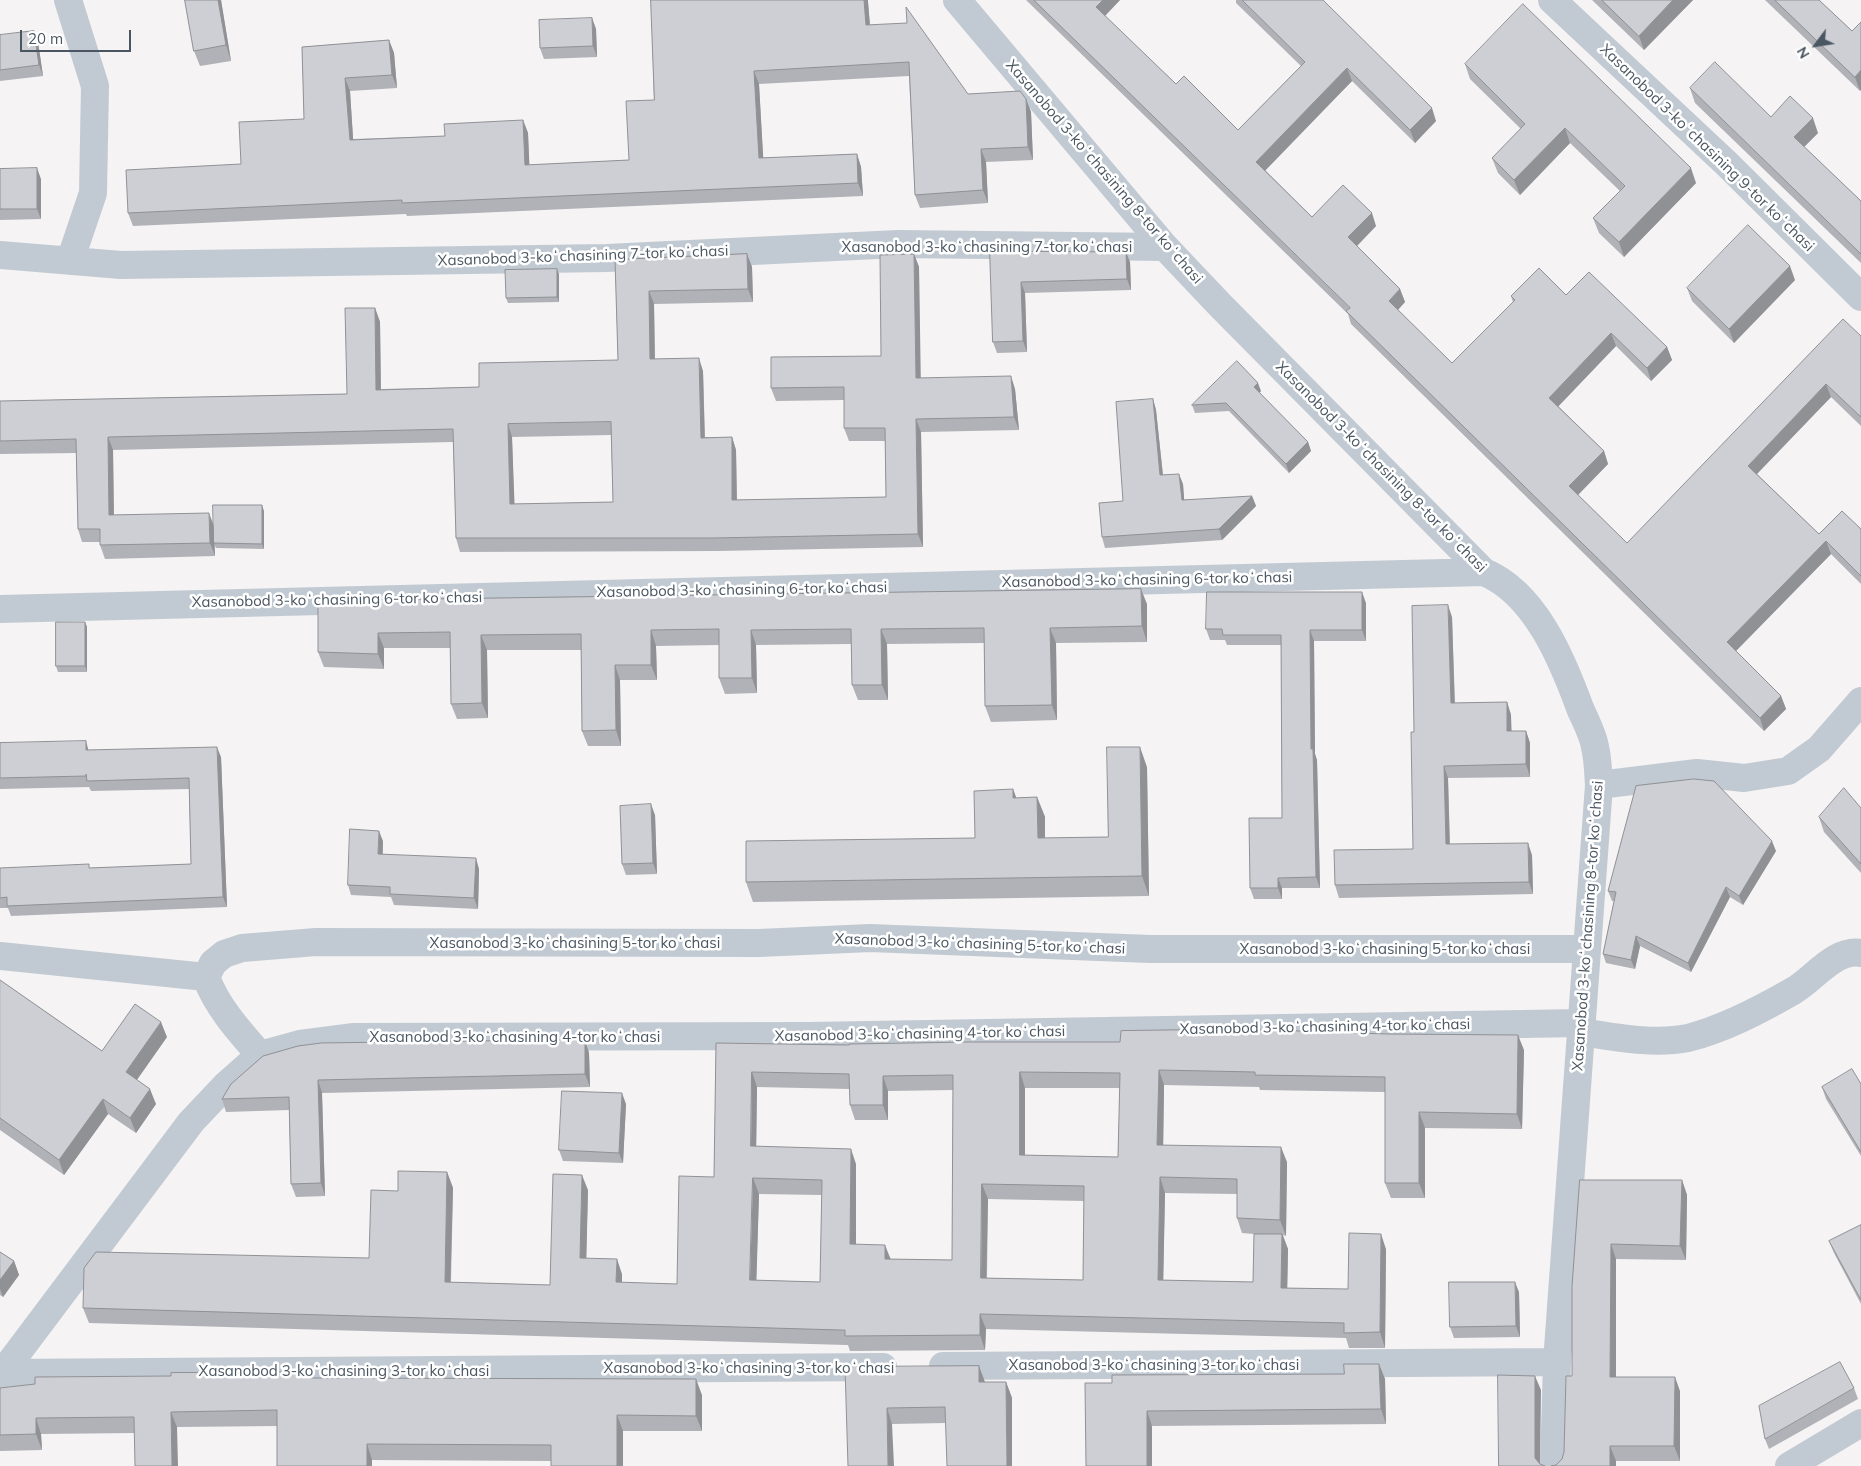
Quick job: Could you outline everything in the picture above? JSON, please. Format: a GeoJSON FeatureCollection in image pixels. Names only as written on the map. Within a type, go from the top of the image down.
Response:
{"type":"FeatureCollection","features":[{"type":"Feature","properties":{"kind":"street"},"geometry":{"type":"LineString","coordinates":[[68,0],[95,86],[93,193],[70,261]]}},
{"type":"Feature","properties":{"kind":"street","name":"Xasanobod 3-koʻchasining 8-tor koʻchasi"},"geometry":{"type":"LineString","coordinates":[[957,0],[1165,247],[1484,572],[1509,586],[1526,605],[1552,644],[1569,678],[1595,746],[1599,785],[1557,1362],[1554,1466]]}},
{"type":"Feature","properties":{"kind":"street","name":"Xasanobod 3-koʻchasining 9-tor koʻchasi"},"geometry":{"type":"LineString","coordinates":[[1552,0],[1727,164],[1861,297]]}},
{"type":"Feature","properties":{"kind":"street","name":"Xasanobod 3-koʻchasining 7-tor koʻchasi"},"geometry":{"type":"LineString","coordinates":[[0,255],[121,264],[607,258],[898,244],[1165,247]]}},
{"type":"Feature","properties":{"kind":"street","name":"Xasanobod 3-koʻchasining 6-tor koʻchasi"},"geometry":{"type":"LineString","coordinates":[[0,609],[1484,572]]}},
{"type":"Feature","properties":{"kind":"street"},"geometry":{"type":"LineString","coordinates":[[1599,785],[1697,773],[1744,778],[1788,771],[1820,749],[1861,701]]}},
{"type":"Feature","properties":{"kind":"street","name":"Xasanobod 3-koʻchasining 5-tor koʻchasi"},"geometry":{"type":"LineString","coordinates":[[206,977],[213,962],[224,954],[242,948],[316,942],[759,943],[870,938],[1150,949],[1586,949]]}},
{"type":"Feature","properties":{"kind":"street","name":"Xasanobod 3-koʻchasining 4-tor koʻchasi"},"geometry":{"type":"LineString","coordinates":[[260,1055],[300,1044],[354,1037],[809,1036],[1581,1027],[1656,1040],[1686,1038],[1724,1026],[1794,991],[1843,955],[1861,953]]}},
{"type":"Feature","properties":{"kind":"street"},"geometry":{"type":"LineString","coordinates":[[0,956],[206,977],[213,995],[240,1033],[260,1055],[225,1086],[191,1122],[1,1374]]}},
{"type":"Feature","properties":{"kind":"street","name":"Xasanobod 3-koʻchasining 3-tor koʻchasi"},"geometry":{"type":"LineString","coordinates":[[1,1374],[1557,1362]]}},
{"type":"Feature","properties":{"kind":"street"},"geometry":{"type":"LineString","coordinates":[[1789,1466],[1861,1423]]}},
{"type":"Feature","properties":{"kind":"building"},"geometry":{"type":"Polygon","coordinates":[[[185,0],[218,0],[226,45],[194,51],[185,0]]]}},
{"type":"Feature","properties":{"kind":"building"},"geometry":{"type":"Polygon","coordinates":[[[651,0],[864,0],[866,25],[907,23],[906,7],[968,94],[1020,91],[1026,99],[1028,147],[981,149],[983,190],[915,195],[909,62],[754,71],[759,158],[857,154],[858,183],[402,203],[402,200],[128,213],[126,170],[241,164],[239,122],[304,119],[302,47],[389,40],[392,75],[345,78],[350,140],[445,136],[444,124],[523,120],[525,165],[629,160],[626,101],[654,100],[651,0]]]}},
{"type":"Feature","properties":{"kind":"building"},"geometry":{"type":"Polygon","coordinates":[[[1034,0],[1103,0],[1096,7],[1176,84],[1184,76],[1238,130],[1305,62],[1242,0],[1323,0],[1432,108],[1410,130],[1347,68],[1256,162],[1312,217],[1343,185],[1372,213],[1348,237],[1400,289],[1389,301],[1452,363],[1515,300],[1511,296],[1539,268],[1566,295],[1589,272],[1667,347],[1647,368],[1611,333],[1549,398],[1604,451],[1569,486],[1627,543],[1843,319],[1861,336],[1861,417],[1826,384],[1748,466],[1819,534],[1842,511],[1861,529],[1861,576],[1826,541],[1727,642],[1781,696],[1760,718],[1346,311],[1350,308],[1034,0]]]}},
{"type":"Feature","properties":{"kind":"building"},"geometry":{"type":"Polygon","coordinates":[[[1602,0],[1673,0],[1639,36],[1602,0]]]}},
{"type":"Feature","properties":{"kind":"building"},"geometry":{"type":"Polygon","coordinates":[[[1775,0],[1819,0],[1852,31],[1861,22],[1861,70],[1855,77],[1775,0]]]}},
{"type":"Feature","properties":{"kind":"building"},"geometry":{"type":"Polygon","coordinates":[[[1523,4],[1691,168],[1619,242],[1593,218],[1625,186],[1565,128],[1514,180],[1492,158],[1525,124],[1465,64],[1523,4]]]}},
{"type":"Feature","properties":{"kind":"building"},"geometry":{"type":"Polygon","coordinates":[[[592,18],[593,46],[540,48],[539,20],[592,18]]]}},
{"type":"Feature","properties":{"kind":"building"},"geometry":{"type":"Polygon","coordinates":[[[34,31],[39,65],[0,70],[0,35],[34,31]]]}},
{"type":"Feature","properties":{"kind":"building"},"geometry":{"type":"Polygon","coordinates":[[[1715,62],[1771,117],[1790,96],[1813,118],[1794,137],[1861,201],[1861,254],[1690,88],[1715,62]]]}},
{"type":"Feature","properties":{"kind":"building"},"geometry":{"type":"Polygon","coordinates":[[[37,168],[37,209],[0,209],[0,169],[37,168]]]}},
{"type":"Feature","properties":{"kind":"building"},"geometry":{"type":"Polygon","coordinates":[[[1748,225],[1790,266],[1729,329],[1687,288],[1748,225]]]}},
{"type":"Feature","properties":{"kind":"building"},"geometry":{"type":"Polygon","coordinates":[[[990,251],[1126,252],[1127,279],[1021,282],[1023,341],[993,342],[990,251]]]}},
{"type":"Feature","properties":{"kind":"building"},"geometry":{"type":"Polygon","coordinates":[[[747,254],[748,289],[649,291],[650,359],[699,358],[701,438],[732,437],[732,500],[886,497],[885,428],[844,428],[844,387],[771,388],[771,357],[881,356],[880,255],[914,254],[916,378],[1011,376],[1014,417],[916,419],[918,534],[713,538],[456,538],[453,429],[108,437],[109,515],[209,513],[210,543],[100,545],[100,529],[78,529],[76,439],[0,441],[0,401],[347,394],[345,308],[375,308],[376,390],[479,387],[479,363],[618,360],[615,260],[747,254]],[[611,422],[508,424],[510,504],[613,502],[611,422]]]}},
{"type":"Feature","properties":{"kind":"building"},"geometry":{"type":"Polygon","coordinates":[[[557,269],[557,297],[506,298],[505,270],[557,269]]]}},
{"type":"Feature","properties":{"kind":"building"},"geometry":{"type":"Polygon","coordinates":[[[1237,361],[1258,383],[1254,387],[1308,442],[1286,464],[1226,403],[1192,405],[1237,361]]]}},
{"type":"Feature","properties":{"kind":"building"},"geometry":{"type":"Polygon","coordinates":[[[1153,399],[1160,475],[1179,474],[1182,500],[1252,496],[1219,529],[1102,537],[1099,503],[1123,501],[1116,402],[1153,399]]]}},
{"type":"Feature","properties":{"kind":"building"},"geometry":{"type":"Polygon","coordinates":[[[213,505],[262,505],[262,544],[214,543],[213,505]]]}},
{"type":"Feature","properties":{"kind":"building"},"geometry":{"type":"Polygon","coordinates":[[[1141,589],[1142,626],[1050,628],[1052,705],[985,706],[984,628],[881,629],[882,685],[852,685],[851,629],[751,630],[752,678],[719,678],[719,629],[651,630],[651,665],[615,665],[616,730],[582,731],[581,634],[481,635],[482,703],[451,704],[450,632],[378,633],[378,654],[318,652],[318,601],[1141,589]]]}},
{"type":"Feature","properties":{"kind":"building"},"geometry":{"type":"Polygon","coordinates":[[[1207,592],[1362,592],[1362,630],[1310,630],[1311,749],[1313,749],[1316,877],[1278,878],[1278,888],[1250,888],[1249,818],[1282,818],[1281,635],[1223,635],[1222,629],[1206,629],[1207,592]]]}},
{"type":"Feature","properties":{"kind":"building"},"geometry":{"type":"Polygon","coordinates":[[[1448,605],[1451,703],[1507,702],[1507,731],[1526,731],[1526,764],[1444,766],[1446,844],[1528,843],[1529,882],[1335,885],[1334,850],[1413,849],[1411,732],[1414,732],[1412,606],[1448,605]]]}},
{"type":"Feature","properties":{"kind":"building"},"geometry":{"type":"Polygon","coordinates":[[[56,622],[85,622],[85,666],[56,666],[56,622]]]}},
{"type":"Feature","properties":{"kind":"building"},"geometry":{"type":"Polygon","coordinates":[[[86,741],[86,750],[217,747],[223,897],[7,906],[7,897],[0,898],[0,868],[89,864],[89,868],[191,864],[189,778],[87,781],[86,774],[86,776],[0,778],[0,743],[86,741]]]}},
{"type":"Feature","properties":{"kind":"building"},"geometry":{"type":"Polygon","coordinates":[[[1107,747],[1140,747],[1142,876],[746,882],[746,841],[975,838],[974,791],[1013,789],[1013,798],[1037,797],[1038,838],[1108,837],[1107,747]]]}},
{"type":"Feature","properties":{"kind":"building"},"geometry":{"type":"Polygon","coordinates":[[[1694,779],[1714,781],[1772,841],[1739,896],[1726,887],[1688,963],[1636,936],[1631,960],[1603,954],[1616,892],[1608,891],[1636,786],[1694,779]]]}},
{"type":"Feature","properties":{"kind":"building"},"geometry":{"type":"Polygon","coordinates":[[[1844,788],[1861,808],[1861,864],[1819,817],[1844,788]]]}},
{"type":"Feature","properties":{"kind":"building"},"geometry":{"type":"Polygon","coordinates":[[[651,804],[653,863],[622,864],[620,806],[651,804]]]}},
{"type":"Feature","properties":{"kind":"building"},"geometry":{"type":"Polygon","coordinates":[[[350,829],[379,831],[378,854],[476,858],[474,898],[390,894],[390,887],[348,885],[350,829]]]}},
{"type":"Feature","properties":{"kind":"building"},"geometry":{"type":"Polygon","coordinates":[[[0,980],[102,1051],[135,1004],[161,1022],[126,1072],[150,1089],[130,1118],[103,1099],[59,1160],[0,1118],[0,980]]]}},
{"type":"Feature","properties":{"kind":"building"},"geometry":{"type":"Polygon","coordinates":[[[1238,1029],[1388,1034],[1518,1035],[1517,1114],[1419,1112],[1419,1183],[1385,1183],[1385,1077],[1255,1075],[1255,1072],[1159,1070],[1157,1145],[1281,1147],[1280,1220],[1237,1218],[1237,1179],[1160,1177],[1158,1280],[1253,1282],[1254,1234],[1282,1234],[1281,1288],[1348,1289],[1349,1233],[1381,1234],[1380,1332],[1344,1333],[1344,1323],[980,1314],[980,1335],[845,1336],[845,1330],[83,1308],[84,1268],[96,1252],[369,1258],[371,1190],[398,1191],[398,1171],[447,1172],[445,1282],[550,1285],[553,1174],[582,1175],[580,1258],[617,1259],[616,1282],[677,1284],[679,1176],[714,1177],[716,1043],[849,1045],[968,1042],[1120,1042],[1121,1031],[1238,1029]],[[752,1072],[751,1146],[851,1149],[850,1244],[885,1245],[885,1259],[952,1260],[953,1075],[883,1076],[883,1105],[850,1105],[849,1074],[752,1072]],[[1020,1072],[1020,1155],[1118,1157],[1120,1073],[1020,1072]],[[753,1178],[750,1280],[820,1282],[822,1180],[753,1178]],[[982,1184],[981,1278],[1083,1280],[1084,1186],[982,1184]]]}},
{"type":"Feature","properties":{"kind":"building"},"geometry":{"type":"Polygon","coordinates":[[[585,1040],[585,1074],[318,1080],[321,1183],[291,1184],[289,1097],[222,1099],[231,1084],[263,1056],[298,1046],[321,1043],[585,1040]]]}},
{"type":"Feature","properties":{"kind":"building"},"geometry":{"type":"Polygon","coordinates":[[[1852,1069],[1861,1084],[1861,1152],[1822,1087],[1852,1069]]]}},
{"type":"Feature","properties":{"kind":"building"},"geometry":{"type":"Polygon","coordinates":[[[562,1091],[622,1093],[619,1153],[559,1150],[562,1091]]]}},
{"type":"Feature","properties":{"kind":"building"},"geometry":{"type":"Polygon","coordinates":[[[1580,1180],[1682,1180],[1680,1246],[1611,1244],[1610,1377],[1675,1377],[1674,1446],[1610,1446],[1610,1466],[1551,1466],[1556,1465],[1562,1459],[1564,1452],[1566,1376],[1572,1376],[1572,1287],[1580,1180]]]}},
{"type":"Feature","properties":{"kind":"building"},"geometry":{"type":"Polygon","coordinates":[[[1861,1225],[1861,1300],[1829,1241],[1861,1225]]]}},
{"type":"Feature","properties":{"kind":"building"},"geometry":{"type":"Polygon","coordinates":[[[0,1252],[14,1261],[0,1280],[0,1252]]]}},
{"type":"Feature","properties":{"kind":"building"},"geometry":{"type":"Polygon","coordinates":[[[1449,1282],[1515,1282],[1516,1326],[1450,1327],[1449,1282]]]}},
{"type":"Feature","properties":{"kind":"building"},"geometry":{"type":"Polygon","coordinates":[[[1840,1362],[1854,1388],[1765,1439],[1759,1406],[1840,1362]]]}},
{"type":"Feature","properties":{"kind":"building"},"geometry":{"type":"Polygon","coordinates":[[[1344,1364],[1379,1364],[1381,1409],[1147,1411],[1147,1466],[1086,1466],[1085,1383],[1112,1383],[1112,1375],[1344,1374],[1344,1364]]]}},
{"type":"Feature","properties":{"kind":"building"},"geometry":{"type":"Polygon","coordinates":[[[979,1366],[979,1382],[1006,1382],[1007,1466],[947,1466],[945,1407],[887,1408],[888,1466],[848,1466],[845,1367],[979,1366]]]}},
{"type":"Feature","properties":{"kind":"building"},"geometry":{"type":"Polygon","coordinates":[[[309,1372],[309,1378],[696,1379],[696,1416],[617,1415],[617,1466],[551,1466],[551,1445],[367,1444],[367,1466],[277,1466],[277,1410],[171,1412],[172,1466],[135,1466],[134,1417],[36,1418],[36,1434],[0,1435],[0,1388],[35,1384],[35,1377],[171,1376],[171,1373],[309,1372]]]}},
{"type":"Feature","properties":{"kind":"building"},"geometry":{"type":"Polygon","coordinates":[[[1498,1375],[1535,1376],[1535,1458],[1540,1464],[1545,1466],[1499,1466],[1498,1375]]]}}]}
